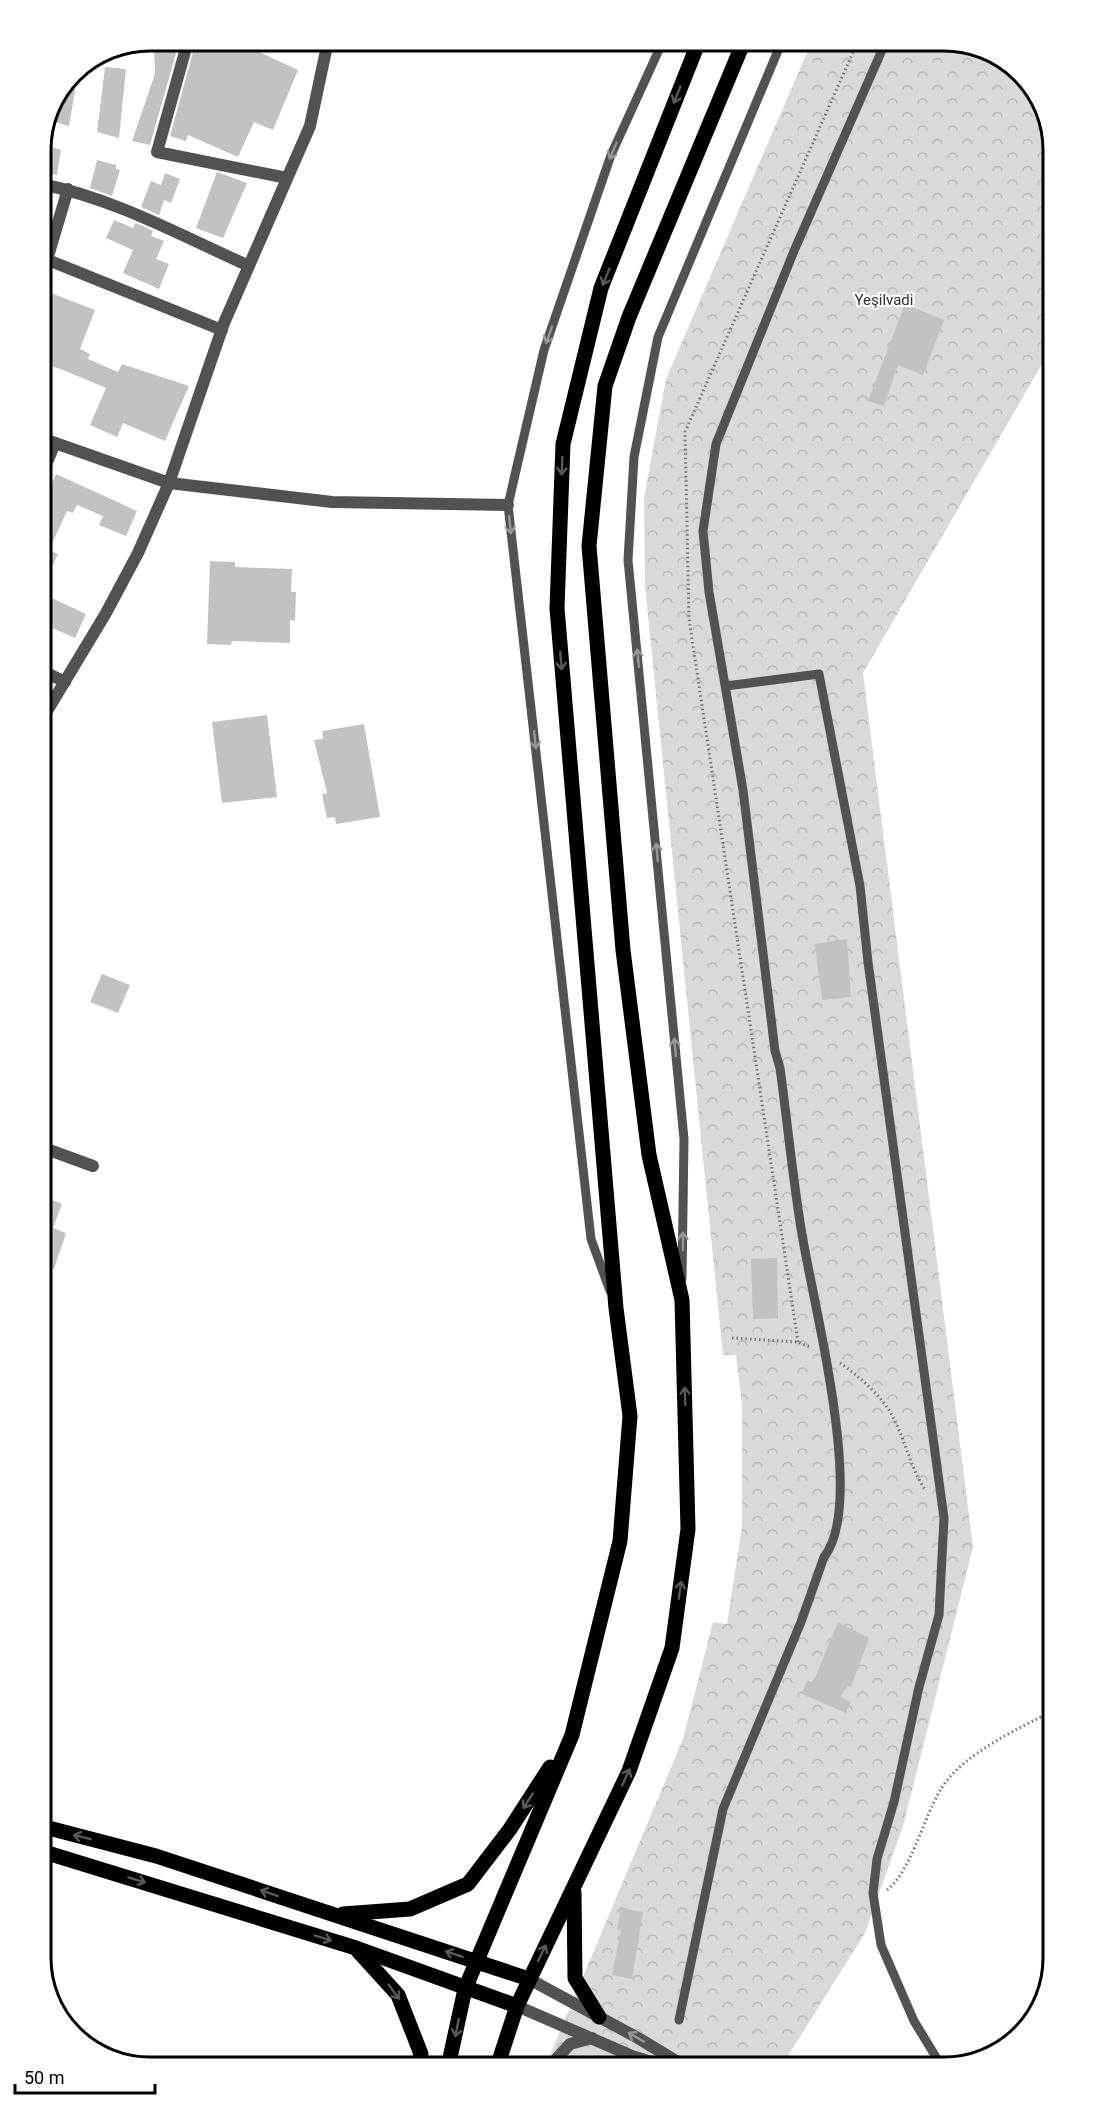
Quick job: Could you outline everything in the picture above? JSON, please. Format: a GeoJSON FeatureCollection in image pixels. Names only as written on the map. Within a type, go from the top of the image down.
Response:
{"type":"FeatureCollection","features":[{"type":"Feature","properties":{"kind":"main road"},"geometry":{"type":"LineString","coordinates":[[450,2057],[465,1989],[572,1735],[620,1541],[630,1416],[616,1308],[557,608],[563,444],[601,288],[695,51]]}},
{"type":"Feature","properties":{"kind":"main road"},"geometry":{"type":"LineString","coordinates":[[500,2057],[517,2006],[529,1979],[629,1771],[672,1648],[688,1529],[682,1300],[649,1155],[624,961],[589,546],[605,386],[629,317],[740,51]]}},
{"type":"Feature","properties":{"kind":"main road"},"geometry":{"type":"LineString","coordinates":[[334,1914],[410,1909],[468,1884],[510,1829],[572,1735]]}},
{"type":"Feature","properties":{"kind":"main road"},"geometry":{"type":"LineString","coordinates":[[51,1829],[156,1856],[529,1979]]}},
{"type":"Feature","properties":{"kind":"main road"},"geometry":{"type":"LineString","coordinates":[[51,1854],[356,1948],[517,2006]]}},
{"type":"Feature","properties":{"kind":"main road"},"geometry":{"type":"LineString","coordinates":[[574,1885],[572,1936],[575,1978],[599,2017]]}},
{"type":"Feature","properties":{"kind":"main road"},"geometry":{"type":"LineString","coordinates":[[356,1948],[398,1995],[420,2057]]}},
{"type":"Feature","properties":{"kind":"street"},"geometry":{"type":"LineString","coordinates":[[185,51],[157,152],[286,178]]}},
{"type":"Feature","properties":{"kind":"street"},"geometry":{"type":"LineString","coordinates":[[51,705],[138,553],[169,483],[247,265],[310,126],[326,51]]}},
{"type":"Feature","properties":{"kind":"street"},"geometry":{"type":"LineString","coordinates":[[51,186],[68,189],[123,209],[247,265]]}},
{"type":"Feature","properties":{"kind":"street"},"geometry":{"type":"LineString","coordinates":[[51,249],[68,189]]}},
{"type":"Feature","properties":{"kind":"street"},"geometry":{"type":"LineString","coordinates":[[51,261],[222,330]]}},
{"type":"Feature","properties":{"kind":"street"},"geometry":{"type":"LineString","coordinates":[[51,442],[169,483],[332,502],[508,505]]}},
{"type":"Feature","properties":{"kind":"street"},"geometry":{"type":"LineString","coordinates":[[51,453],[55,443]]}},
{"type":"Feature","properties":{"kind":"street"},"geometry":{"type":"LineString","coordinates":[[51,675],[65,682]]}},
{"type":"Feature","properties":{"kind":"street"},"geometry":{"type":"LineString","coordinates":[[51,1151],[93,1166]]}},
{"type":"Feature","properties":{"kind":"street"},"geometry":{"type":"LineString","coordinates":[[529,1979],[669,2057]]}},
{"type":"Feature","properties":{"kind":"street"},"geometry":{"type":"LineString","coordinates":[[517,2006],[642,2057]]}},
{"type":"Feature","properties":{"kind":"street"},"geometry":{"type":"LineString","coordinates":[[558,2057],[570,2044],[592,2038]]}},
{"type":"Feature","properties":{"kind":"lane"},"geometry":{"type":"LineString","coordinates":[[616,1308],[591,1239],[508,505],[544,350],[611,154],[658,51]]}},
{"type":"Feature","properties":{"kind":"lane"},"geometry":{"type":"LineString","coordinates":[[682,1300],[684,1139],[628,560],[633,458],[658,337],[778,51]]}},
{"type":"Feature","properties":{"kind":"lane"},"geometry":{"type":"LineString","coordinates":[[679,2020],[723,1809],[801,1622],[824,1557],[831,1548],[841,1509],[841,1450],[800,1223],[780,1068],[775,1051],[743,790],[709,592],[703,531],[716,444],[794,251],[882,51]]}},
{"type":"Feature","properties":{"kind":"lane"},"geometry":{"type":"LineString","coordinates":[[726,686],[819,674],[860,886],[869,974],[944,1518],[939,1615],[919,1687],[894,1802],[877,1858],[874,1901],[881,1946],[914,2020],[936,2057]]}},
{"type":"Feature","properties":{"kind":"path"},"geometry":{"type":"LineString","coordinates":[[732,1338],[798,1342],[823,1352],[858,1375],[893,1416],[918,1478],[944,1518]]}},
{"type":"Feature","properties":{"kind":"path"},"geometry":{"type":"LineString","coordinates":[[874,1901],[894,1884],[942,1787],[964,1765],[1008,1734],[1043,1716]]}},
{"type":"Feature","properties":{"kind":"green space","name":"Yeşilvadi"},"geometry":{"type":"Polygon","coordinates":[[[808,51],[950,51],[963,53],[993,64],[1004,71],[1023,90],[1035,112],[1041,131],[1043,150],[1043,362],[863,673],[973,1547],[903,1826],[865,1933],[787,2057],[549,2057],[683,1739],[713,1622],[727,1624],[742,1526],[742,1405],[736,1355],[723,1355],[645,586],[644,498],[666,379],[808,51]]]}},
{"type":"Feature","properties":{"kind":"building"},"geometry":{"type":"Polygon","coordinates":[[[154,51],[177,51],[150,145],[132,141],[155,74],[154,51]]]}},
{"type":"Feature","properties":{"kind":"building"},"geometry":{"type":"Polygon","coordinates":[[[193,51],[256,51],[298,70],[273,130],[254,122],[238,157],[188,135],[186,141],[170,136],[193,51]]]}},
{"type":"Feature","properties":{"kind":"building"},"geometry":{"type":"Polygon","coordinates":[[[105,67],[126,69],[119,138],[97,132],[105,67]]]}},
{"type":"Feature","properties":{"kind":"building"},"geometry":{"type":"Polygon","coordinates":[[[76,85],[69,126],[55,122],[61,106],[76,85]]]}},
{"type":"Feature","properties":{"kind":"building"},"geometry":{"type":"Polygon","coordinates":[[[51,147],[61,150],[57,175],[51,174],[51,147]]]}},
{"type":"Feature","properties":{"kind":"building"},"geometry":{"type":"Polygon","coordinates":[[[97,160],[116,165],[116,169],[120,170],[112,196],[90,188],[97,160]]]}},
{"type":"Feature","properties":{"kind":"building"},"geometry":{"type":"Polygon","coordinates":[[[217,172],[247,183],[223,238],[196,228],[217,172]]]}},
{"type":"Feature","properties":{"kind":"building"},"geometry":{"type":"Polygon","coordinates":[[[165,173],[180,179],[171,203],[164,200],[159,215],[141,207],[151,181],[161,185],[165,173]]]}},
{"type":"Feature","properties":{"kind":"building"},"geometry":{"type":"Polygon","coordinates":[[[114,220],[133,228],[135,223],[143,226],[153,231],[151,236],[164,241],[156,259],[169,264],[159,289],[123,273],[133,250],[106,238],[114,220]]]}},
{"type":"Feature","properties":{"kind":"building"},"geometry":{"type":"Polygon","coordinates":[[[51,293],[95,310],[80,349],[90,354],[88,359],[118,372],[122,364],[189,386],[165,441],[123,423],[117,437],[90,425],[106,388],[52,366],[51,368],[51,293]]]}},
{"type":"Feature","properties":{"kind":"building"},"geometry":{"type":"Polygon","coordinates":[[[905,304],[944,320],[923,375],[898,365],[884,406],[868,401],[905,304]]]}},
{"type":"Feature","properties":{"kind":"building"},"geometry":{"type":"Polygon","coordinates":[[[56,474],[137,511],[126,536],[99,525],[103,516],[77,505],[73,513],[67,511],[51,546],[51,486],[56,474]]]}},
{"type":"Feature","properties":{"kind":"building"},"geometry":{"type":"Polygon","coordinates":[[[51,551],[58,554],[51,566],[51,551]]]}},
{"type":"Feature","properties":{"kind":"building"},"geometry":{"type":"Polygon","coordinates":[[[210,561],[235,562],[235,567],[292,569],[291,592],[296,592],[295,621],[290,620],[290,643],[232,641],[231,645],[207,644],[210,561]]]}},
{"type":"Feature","properties":{"kind":"building"},"geometry":{"type":"Polygon","coordinates":[[[51,598],[86,614],[75,638],[51,627],[51,598]]]}},
{"type":"Feature","properties":{"kind":"building"},"geometry":{"type":"Polygon","coordinates":[[[267,715],[277,797],[222,803],[212,722],[267,715]]]}},
{"type":"Feature","properties":{"kind":"building"},"geometry":{"type":"Polygon","coordinates":[[[364,724],[380,817],[336,824],[335,817],[327,818],[322,794],[327,793],[314,740],[323,739],[322,731],[364,724]]]}},
{"type":"Feature","properties":{"kind":"building"},"geometry":{"type":"Polygon","coordinates":[[[847,939],[851,997],[822,1000],[815,944],[847,939]]]}},
{"type":"Feature","properties":{"kind":"building"},"geometry":{"type":"Polygon","coordinates":[[[102,974],[130,985],[118,1013],[90,1002],[102,974]]]}},
{"type":"Feature","properties":{"kind":"building"},"geometry":{"type":"Polygon","coordinates":[[[51,1199],[62,1204],[53,1228],[66,1233],[54,1269],[51,1268],[51,1199]]]}},
{"type":"Feature","properties":{"kind":"building"},"geometry":{"type":"Polygon","coordinates":[[[777,1258],[778,1318],[753,1319],[751,1259],[777,1258]]]}},
{"type":"Feature","properties":{"kind":"building"},"geometry":{"type":"Polygon","coordinates":[[[838,1622],[869,1638],[851,1687],[848,1686],[840,1697],[851,1702],[846,1713],[802,1694],[807,1680],[813,1683],[838,1622]]]}},
{"type":"Feature","properties":{"kind":"building"},"geometry":{"type":"Polygon","coordinates":[[[621,1908],[643,1912],[632,1979],[612,1975],[621,1930],[617,1929],[621,1908]]]}}]}
